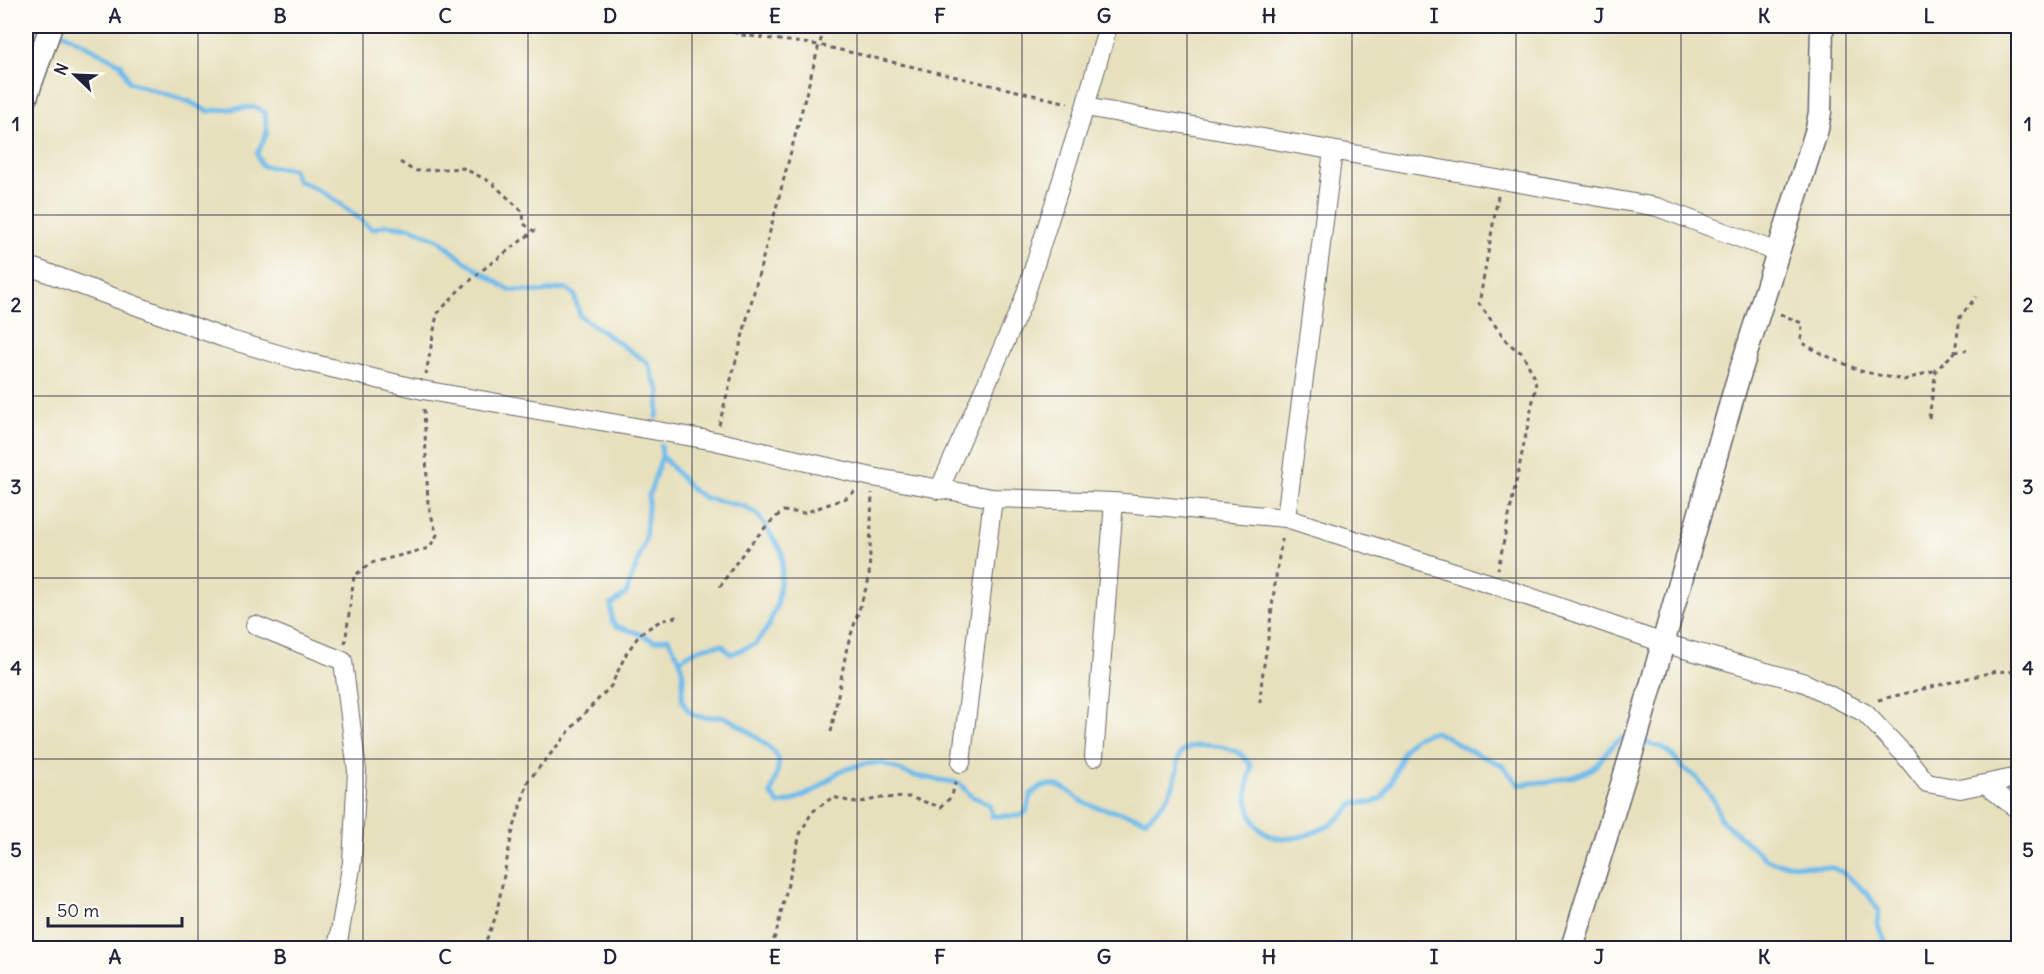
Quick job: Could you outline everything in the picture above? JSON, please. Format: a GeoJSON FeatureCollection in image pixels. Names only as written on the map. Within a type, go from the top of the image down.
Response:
{"type":"FeatureCollection","features":[{"type":"Feature","properties":{"kind":"street"},"geometry":{"type":"LineString","coordinates":[[26,97],[51,26]]}},
{"type":"Feature","properties":{"kind":"street"},"geometry":{"type":"LineString","coordinates":[[939,490],[1023,302],[1085,107],[1108,26]]}},
{"type":"Feature","properties":{"kind":"street"},"geometry":{"type":"LineString","coordinates":[[1572,948],[1635,741],[1736,385],[1817,129],[1820,112],[1822,26]]}},
{"type":"Feature","properties":{"kind":"street"},"geometry":{"type":"LineString","coordinates":[[1085,107],[1657,207],[1777,252]]}},
{"type":"Feature","properties":{"kind":"street"},"geometry":{"type":"LineString","coordinates":[[1286,518],[1333,150]]}},
{"type":"Feature","properties":{"kind":"street"},"geometry":{"type":"LineString","coordinates":[[26,265],[224,338],[298,360],[423,390],[715,441],[939,490],[993,498],[1114,502],[1286,518],[1495,585],[1663,643],[1805,683],[1865,713],[1903,753],[1927,783],[1960,789],[2019,777]]}},
{"type":"Feature","properties":{"kind":"street"},"geometry":{"type":"LineString","coordinates":[[961,763],[993,498]]}},
{"type":"Feature","properties":{"kind":"street"},"geometry":{"type":"LineString","coordinates":[[1094,757],[1114,502]]}},
{"type":"Feature","properties":{"kind":"street"},"geometry":{"type":"LineString","coordinates":[[255,625],[343,662],[357,771],[352,862],[337,948]]}},
{"type":"Feature","properties":{"kind":"street"},"geometry":{"type":"LineString","coordinates":[[1985,784],[2019,810]]}},
{"type":"Feature","properties":{"kind":"path"},"geometry":{"type":"LineString","coordinates":[[716,26],[742,35],[819,45],[1085,107]]}},
{"type":"Feature","properties":{"kind":"path"},"geometry":{"type":"LineString","coordinates":[[715,441],[819,45],[826,26]]}},
{"type":"Feature","properties":{"kind":"path"},"geometry":{"type":"LineString","coordinates":[[343,662],[354,576],[371,562],[429,548],[437,535],[428,504],[423,390],[437,314],[484,268],[534,231],[524,224],[523,212],[491,182],[464,168],[414,171],[400,162]]}},
{"type":"Feature","properties":{"kind":"path"},"geometry":{"type":"LineString","coordinates":[[1495,585],[1536,386],[1534,376],[1522,353],[1509,344],[1479,304],[1500,180]]}},
{"type":"Feature","properties":{"kind":"path"},"geometry":{"type":"LineString","coordinates":[[1758,314],[1783,314],[1802,323],[1801,342],[1820,353],[1861,371],[1904,380],[1936,370],[1954,352],[1960,317],[1976,297]]}},
{"type":"Feature","properties":{"kind":"path"},"geometry":{"type":"LineString","coordinates":[[1954,352],[1967,350]]}},
{"type":"Feature","properties":{"kind":"path"},"geometry":{"type":"LineString","coordinates":[[1929,418],[1936,370]]}},
{"type":"Feature","properties":{"kind":"path"},"geometry":{"type":"LineString","coordinates":[[720,587],[741,553],[765,526],[783,511],[804,513],[846,498],[872,477]]}},
{"type":"Feature","properties":{"kind":"path"},"geometry":{"type":"LineString","coordinates":[[831,732],[847,647],[869,579],[872,477]]}},
{"type":"Feature","properties":{"kind":"path"},"geometry":{"type":"LineString","coordinates":[[1260,703],[1261,677],[1270,623],[1274,578],[1286,518]]}},
{"type":"Feature","properties":{"kind":"path"},"geometry":{"type":"LineString","coordinates":[[483,948],[496,916],[512,834],[528,781],[582,716],[611,686],[626,654],[640,634],[660,621],[680,616]]}},
{"type":"Feature","properties":{"kind":"path"},"geometry":{"type":"LineString","coordinates":[[1865,713],[1874,700],[1997,671],[2019,672]]}},
{"type":"Feature","properties":{"kind":"path"},"geometry":{"type":"LineString","coordinates":[[770,948],[776,934],[800,834],[812,812],[833,797],[856,803],[909,796],[941,807],[952,796],[961,763]]}},
{"type":"Feature","properties":{"kind":"waterway"},"geometry":{"type":"LineString","coordinates":[[26,28],[35,26]]}},
{"type":"Feature","properties":{"kind":"waterway"},"geometry":{"type":"LineString","coordinates":[[57,30],[121,64],[129,82],[190,102],[207,111],[256,107],[265,113],[267,133],[257,154],[262,166],[293,169],[297,180],[327,195],[372,229],[386,225],[412,228],[439,240],[463,260],[509,290],[542,292],[565,288],[574,294],[580,316],[648,363],[660,391],[657,417]]}},
{"type":"Feature","properties":{"kind":"waterway"},"geometry":{"type":"LineString","coordinates":[[661,446],[662,456],[649,495],[645,541],[626,594],[611,605],[612,621],[616,626],[654,641],[668,638],[680,660]]}},
{"type":"Feature","properties":{"kind":"waterway"},"geometry":{"type":"LineString","coordinates":[[662,456],[692,490],[705,498],[743,506],[758,515],[782,552],[777,605],[768,627],[755,644],[731,654],[722,645],[705,647],[680,660],[683,700],[689,711],[698,716],[728,719],[770,748],[778,758],[771,794],[779,804],[792,801],[817,789],[840,771],[863,764],[881,763],[915,776],[959,783],[971,796],[989,804],[992,816],[1020,816],[1026,812],[1031,794],[1049,785],[1061,787],[1085,803],[1145,820],[1170,792],[1181,753],[1186,749],[1201,745],[1218,746],[1241,754],[1251,766],[1248,803],[1252,818],[1259,828],[1268,835],[1290,838],[1303,836],[1328,826],[1356,802],[1372,803],[1383,797],[1404,749],[1414,738],[1427,733],[1435,732],[1447,737],[1466,749],[1502,765],[1518,784],[1545,783],[1584,773],[1595,766],[1615,743],[1630,738]]}},
{"type":"Feature","properties":{"kind":"waterway"},"geometry":{"type":"LineString","coordinates":[[1642,742],[1661,747],[1696,777],[1715,802],[1720,819],[1765,858],[1776,863],[1833,868],[1844,873],[1867,893],[1879,911],[1877,923],[1888,948]]}}]}
